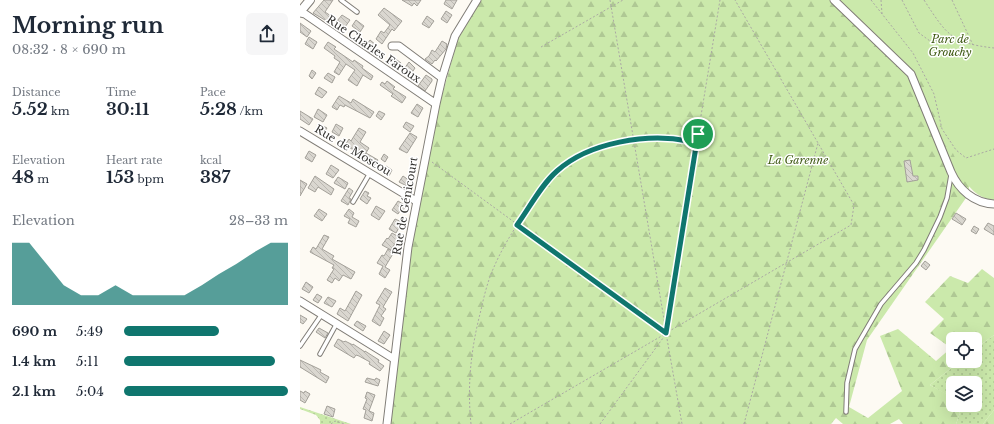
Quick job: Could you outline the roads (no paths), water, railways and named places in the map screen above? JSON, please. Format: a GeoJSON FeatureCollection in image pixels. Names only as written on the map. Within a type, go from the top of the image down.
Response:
{"type":"FeatureCollection","features":[{"type":"Feature","properties":{"kind":"street"},"geometry":{"type":"LineString","coordinates":[[300,13],[310,0]]}},
{"type":"Feature","properties":{"kind":"street","name":"Rue de Génicourt"},"geometry":{"type":"LineString","coordinates":[[387,424],[408,247],[436,104],[442,78],[455,36],[477,0]]}},
{"type":"Feature","properties":{"kind":"street"},"geometry":{"type":"LineString","coordinates":[[834,0],[911,74],[957,184],[968,195],[982,202],[994,204]]}},
{"type":"Feature","properties":{"kind":"street","name":"Rue Charles Faroux"},"geometry":{"type":"LineString","coordinates":[[300,13],[304,14],[436,104]]}},
{"type":"Feature","properties":{"kind":"street"},"geometry":{"type":"LineString","coordinates":[[392,46],[399,46],[442,78]]}},
{"type":"Feature","properties":{"kind":"street","name":"Rue de Moscou"},"geometry":{"type":"LineString","coordinates":[[300,131],[416,201]]}},
{"type":"Feature","properties":{"kind":"street"},"geometry":{"type":"LineString","coordinates":[[300,301],[394,359]]}},
{"type":"Feature","properties":{"kind":"lane"},"geometry":{"type":"LineString","coordinates":[[341,0],[357,12]]}},
{"type":"Feature","properties":{"kind":"lane"},"geometry":{"type":"LineString","coordinates":[[846,412],[847,383],[855,349],[881,304],[916,263],[924,250],[940,217],[950,186],[951,172]]}},
{"type":"Feature","properties":{"kind":"lane"},"geometry":{"type":"LineString","coordinates":[[353,202],[370,173]]}},
{"type":"Feature","properties":{"kind":"lane"},"geometry":{"type":"LineString","coordinates":[[300,346],[322,314]]}},
{"type":"Feature","properties":{"kind":"lane"},"geometry":{"type":"LineString","coordinates":[[320,354],[337,323]]}},
{"type":"Feature","properties":{"kind":"park label","name":"Parc de Grouchy"},"geometry":{"type":"Point","coordinates":[950,45]}},
{"type":"Feature","properties":{"kind":"park label","name":"La Garenne"},"geometry":{"type":"Point","coordinates":[798,160]}}]}
